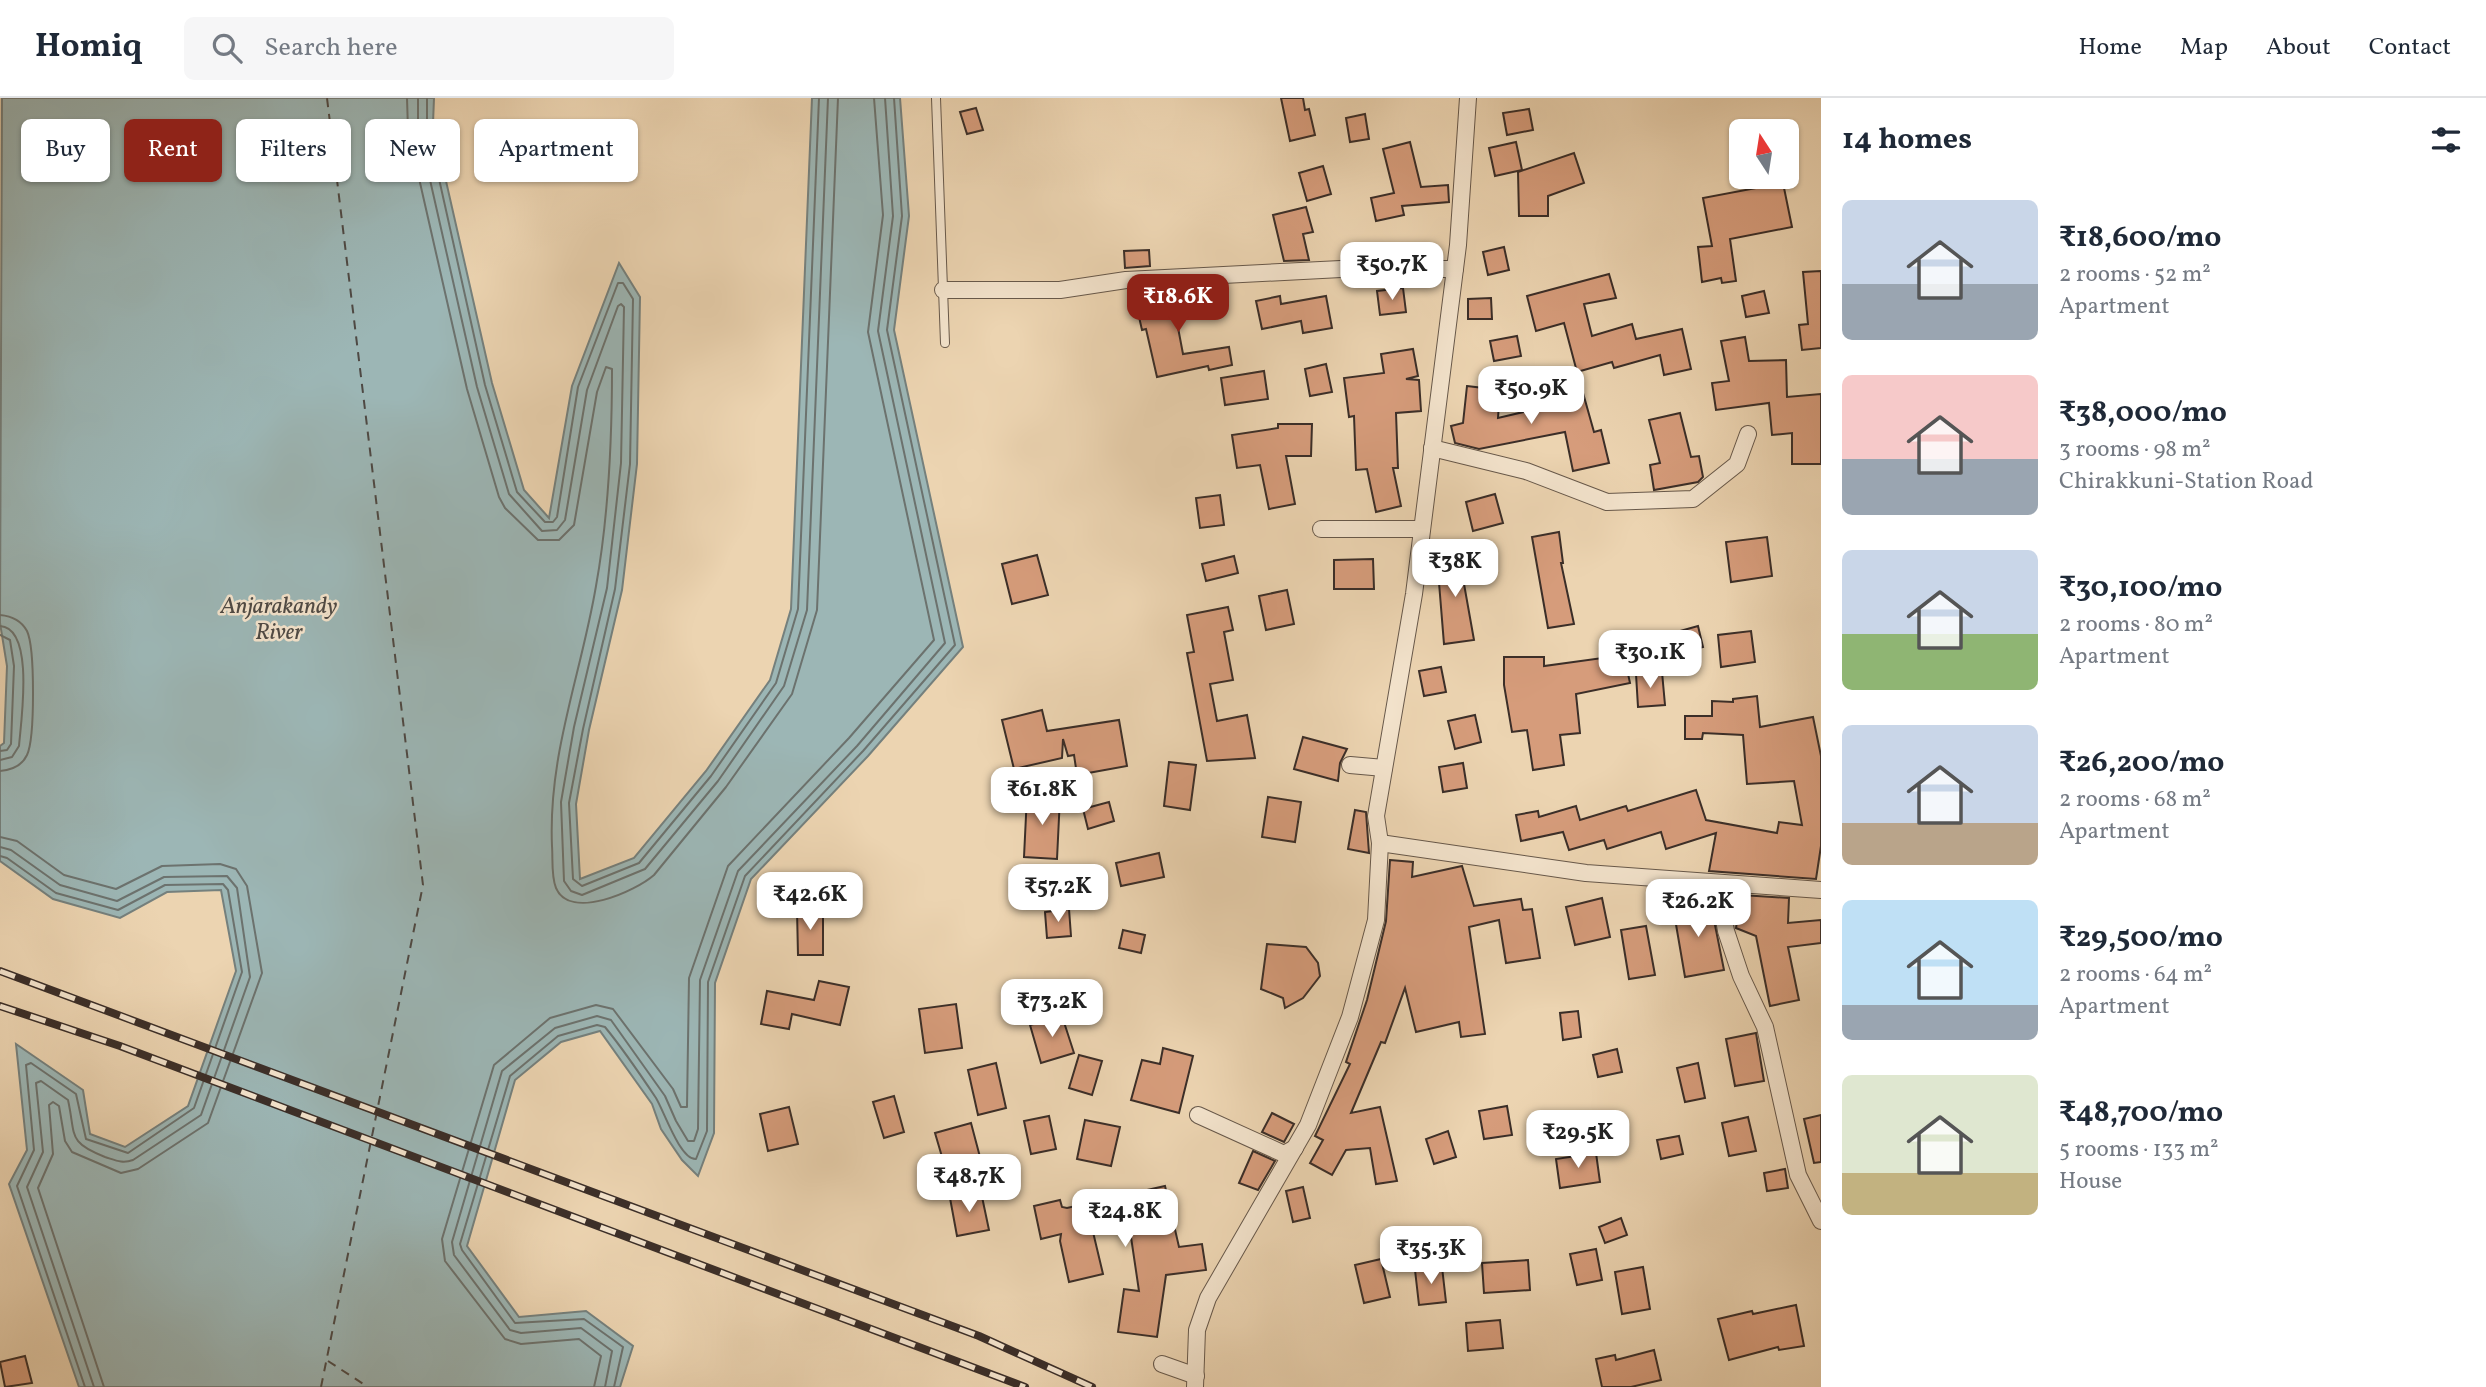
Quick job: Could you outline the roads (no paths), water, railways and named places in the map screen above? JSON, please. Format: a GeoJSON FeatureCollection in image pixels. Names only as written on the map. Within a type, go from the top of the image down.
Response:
{"type":"FeatureCollection","features":[{"type":"Feature","properties":{"kind":"street"},"geometry":{"type":"LineString","coordinates":[[1162,1364],[1195,1382],[1198,1330],[1208,1298],[1308,1125],[1350,1017],[1376,920],[1380,843],[1376,816],[1401,681],[1422,529],[1432,449],[1431,401],[1455,269],[1468,98]]}},
{"type":"Feature","properties":{"kind":"street"},"geometry":{"type":"LineString","coordinates":[[943,290],[1060,290],[1126,280],[1341,269],[1455,269]]}},
{"type":"Feature","properties":{"kind":"street"},"geometry":{"type":"LineString","coordinates":[[1432,449],[1526,471],[1607,502],[1693,499],[1737,464],[1748,434]]}},
{"type":"Feature","properties":{"kind":"street"},"geometry":{"type":"LineString","coordinates":[[1321,529],[1422,529]]}},
{"type":"Feature","properties":{"kind":"street"},"geometry":{"type":"LineString","coordinates":[[1350,765],[1384,768]]}},
{"type":"Feature","properties":{"kind":"street"},"geometry":{"type":"LineString","coordinates":[[1380,843],[1586,873],[1718,885],[1821,890]]}},
{"type":"Feature","properties":{"kind":"street"},"geometry":{"type":"LineString","coordinates":[[1718,885],[1726,931],[1741,976],[1765,1027],[1798,1175],[1821,1221]]}},
{"type":"Feature","properties":{"kind":"street"},"geometry":{"type":"LineString","coordinates":[[1198,1115],[1284,1154],[1295,1148]]}},
{"type":"Feature","properties":{"kind":"lane"},"geometry":{"type":"LineString","coordinates":[[936,98],[945,343]]}},
{"type":"Feature","properties":{"kind":"water","name":"Anjarakandy River"},"geometry":{"type":"Polygon","coordinates":[[[2,98],[434,98],[433,119],[365,119],[365,182],[446,182],[492,383],[524,490],[549,518],[572,386],[619,263],[640,297],[637,464],[622,590],[589,730],[576,804],[580,879],[634,858],[706,771],[770,680],[791,609],[812,98],[900,98],[909,216],[894,330],[963,647],[868,756],[751,879],[715,983],[714,1133],[698,1176],[682,1160],[661,1129],[652,1104],[600,1031],[561,1042],[515,1080],[467,1246],[519,1317],[586,1311],[633,1346],[620,1387],[79,1387],[9,1184],[27,1150],[16,1044],[83,1090],[90,1134],[125,1147],[188,1106],[236,971],[221,890],[167,892],[120,918],[53,899],[0,861],[0,746],[4,743],[7,666],[0,623],[2,98]]]}},
{"type":"Feature","properties":{"kind":"railway"},"geometry":{"type":"LineString","coordinates":[[0,971],[979,1336],[1092,1387]]}},
{"type":"Feature","properties":{"kind":"railway"},"geometry":{"type":"LineString","coordinates":[[0,1006],[120,1046],[1025,1387]]}}]}
